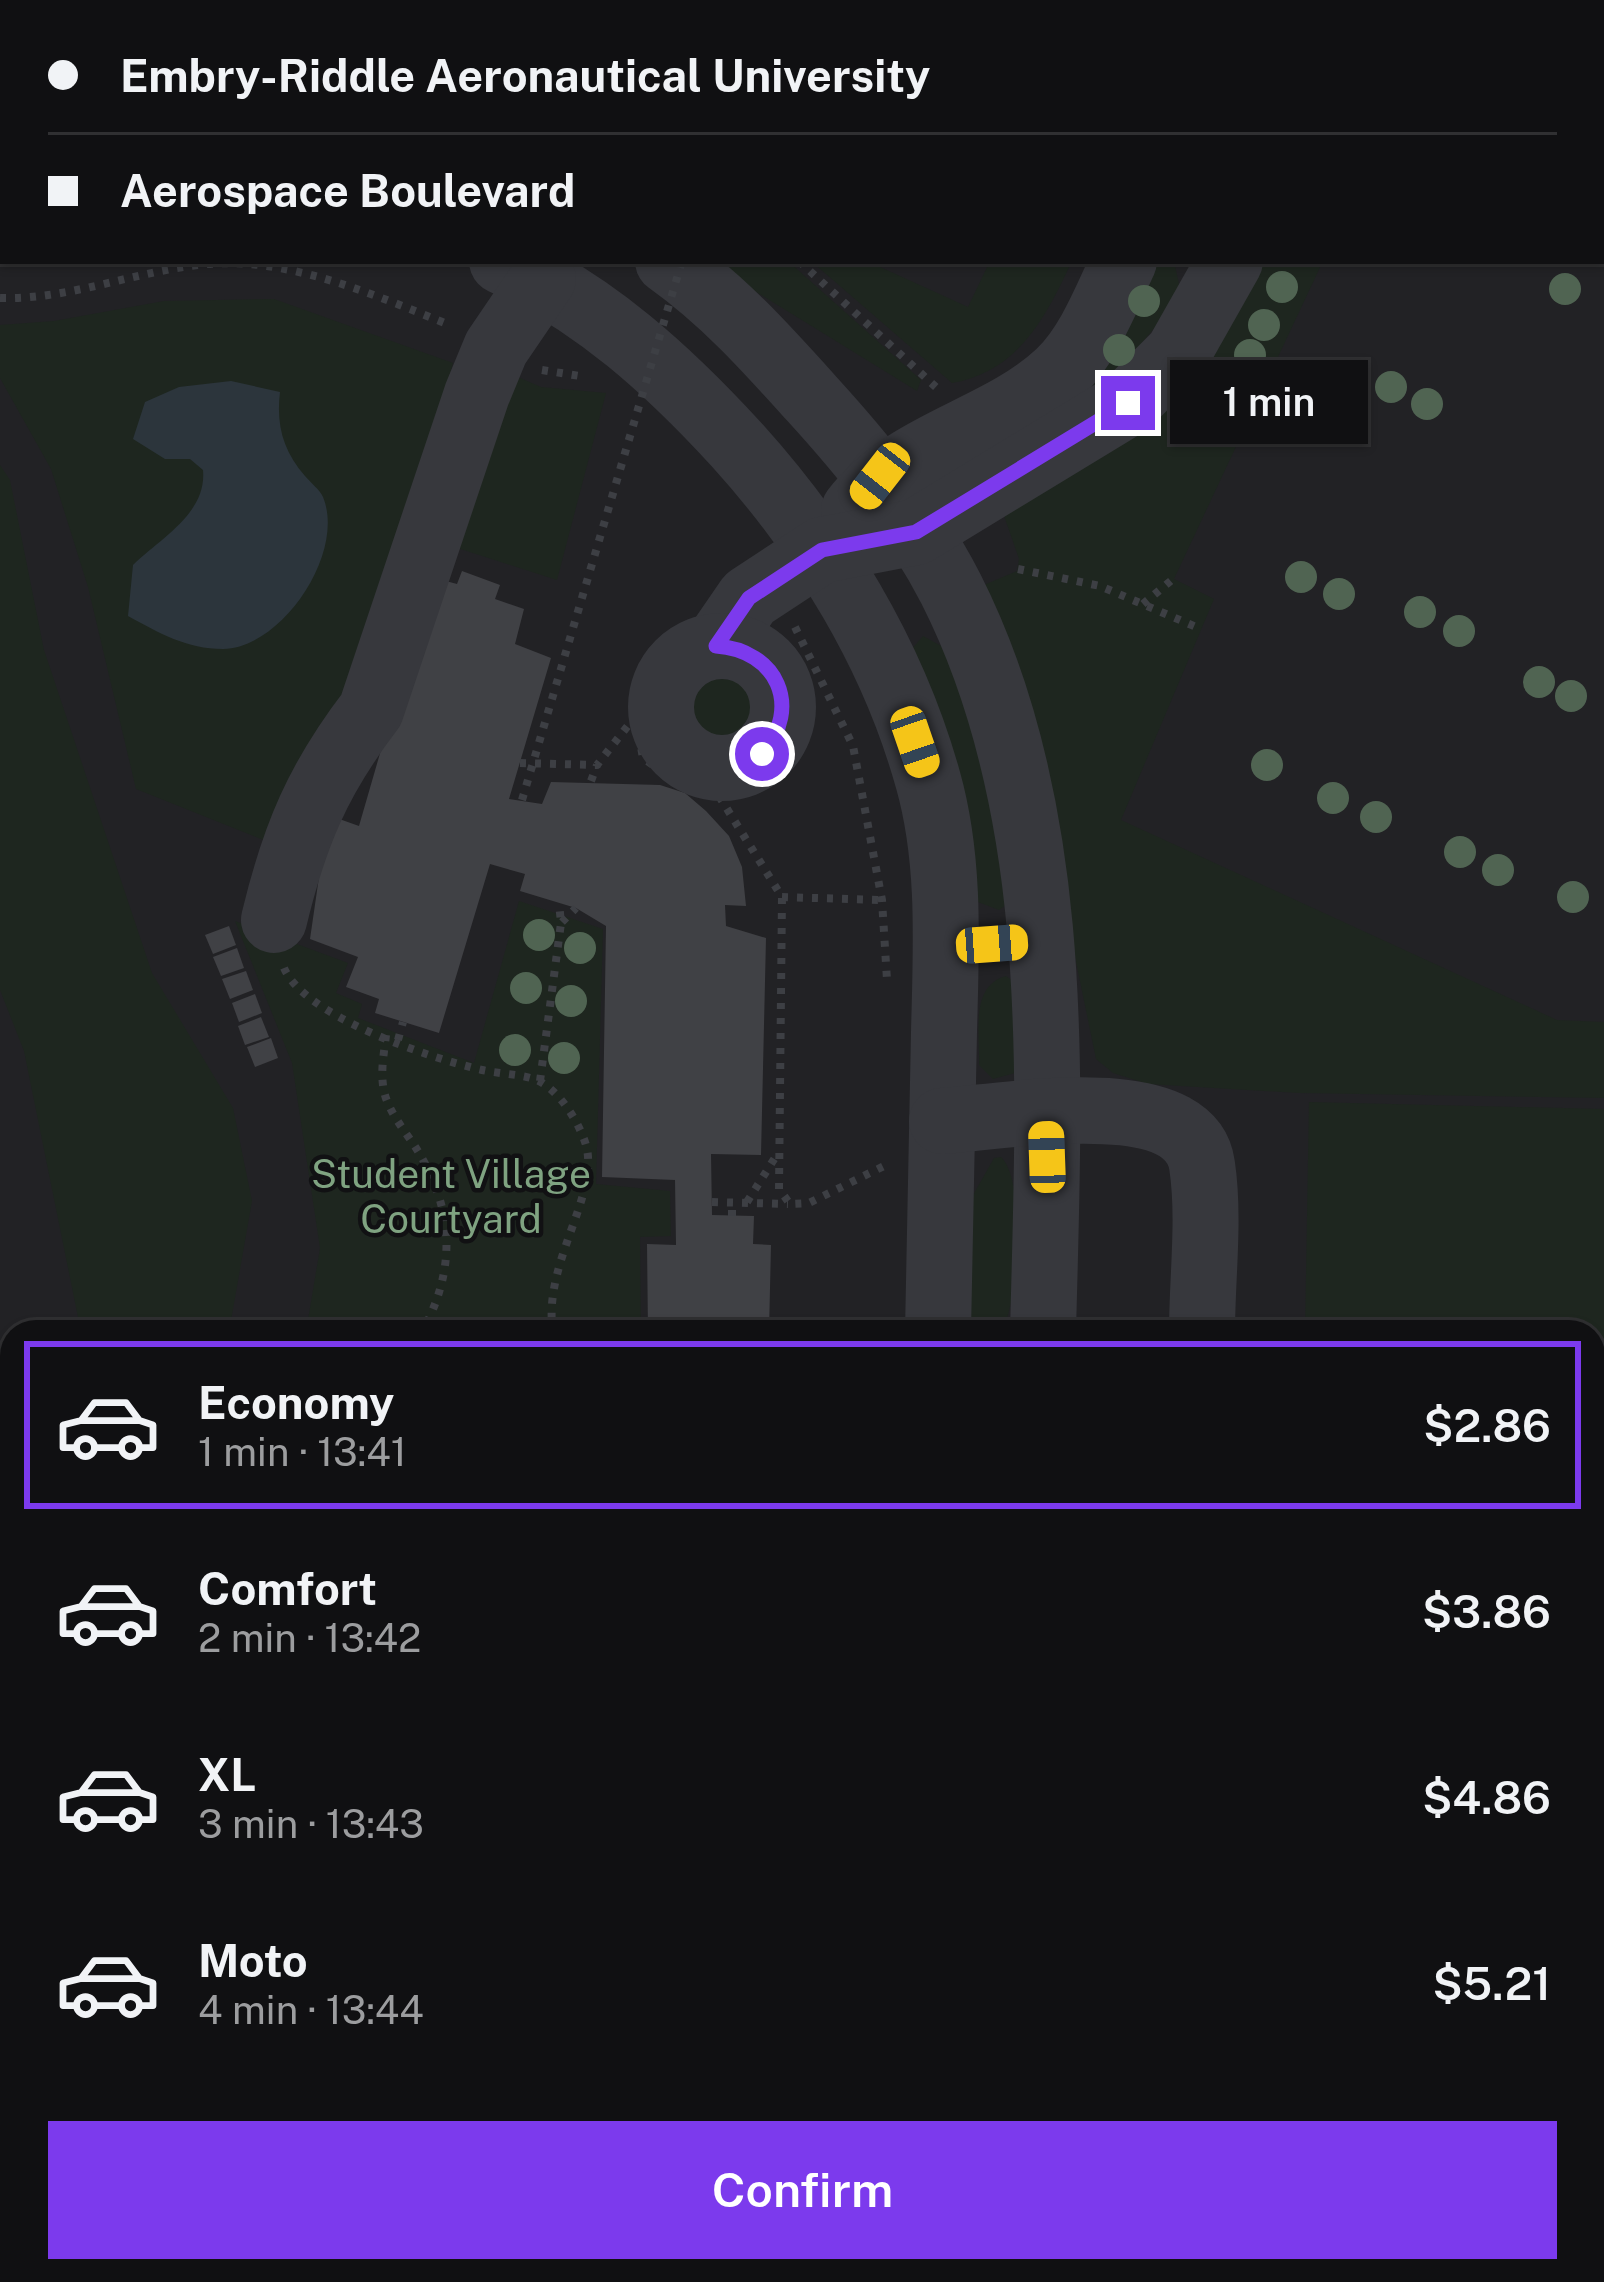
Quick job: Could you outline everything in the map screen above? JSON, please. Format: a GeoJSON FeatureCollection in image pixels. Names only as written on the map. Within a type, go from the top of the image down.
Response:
{"type":"FeatureCollection","features":[{"type":"Feature","properties":{"kind":"main road"},"geometry":{"type":"LineString","coordinates":[[0,1472],[0,1600]]}},
{"type":"Feature","properties":{"kind":"street"},"geometry":{"type":"LineString","coordinates":[[672,264],[723,300],[880,476],[969,630],[1012,757],[1036,890],[1046,1114],[1043,1320]]}},
{"type":"Feature","properties":{"kind":"street"},"geometry":{"type":"LineString","coordinates":[[716,646],[749,598],[822,550],[880,476],[1024,401],[1063,369],[1122,264]]}},
{"type":"Feature","properties":{"kind":"street"},"geometry":{"type":"LineString","coordinates":[[822,550],[916,532],[1128,403],[1178,352],[1228,264]]}},
{"type":"Feature","properties":{"kind":"street"},"geometry":{"type":"LineString","coordinates":[[275,935],[294,838],[333,760],[371,710],[522,270],[597,315],[689,393],[788,502],[822,550],[902,702],[929,783],[947,902],[946,948],[915,1132],[937,1320]]}},
{"type":"Feature","properties":{"kind":"street"},"geometry":{"type":"LineString","coordinates":[[946,948],[1039,941]]}},
{"type":"Feature","properties":{"kind":"street"},"geometry":{"type":"LineString","coordinates":[[915,1132],[1046,1114],[1141,1111],[1184,1129],[1202,1162],[1202,1320]]}},
{"type":"Feature","properties":{"kind":"path"},"geometry":{"type":"LineString","coordinates":[[0,298],[40,299],[210,264],[262,266],[399,307],[563,376],[605,377]]}},
{"type":"Feature","properties":{"kind":"path"},"geometry":{"type":"LineString","coordinates":[[522,800],[681,264]]}},
{"type":"Feature","properties":{"kind":"path"},"geometry":{"type":"LineString","coordinates":[[802,264],[940,391]]}},
{"type":"Feature","properties":{"kind":"path"},"geometry":{"type":"LineString","coordinates":[[622,391],[656,420]]}},
{"type":"Feature","properties":{"kind":"path"},"geometry":{"type":"LineString","coordinates":[[1018,569],[1100,586],[1201,629]]}},
{"type":"Feature","properties":{"kind":"path"},"geometry":{"type":"LineString","coordinates":[[1143,604],[1173,579]]}},
{"type":"Feature","properties":{"kind":"path"},"geometry":{"type":"LineString","coordinates":[[786,610],[832,695],[853,746],[882,900],[887,989]]}},
{"type":"Feature","properties":{"kind":"path"},"geometry":{"type":"LineString","coordinates":[[591,781],[635,717]]}},
{"type":"Feature","properties":{"kind":"path"},"geometry":{"type":"LineString","coordinates":[[520,764],[598,765]]}},
{"type":"Feature","properties":{"kind":"path"},"geometry":{"type":"LineString","coordinates":[[598,765],[604,781]]}},
{"type":"Feature","properties":{"kind":"path"},"geometry":{"type":"LineString","coordinates":[[719,796],[782,897],[779,1189],[790,1204]]}},
{"type":"Feature","properties":{"kind":"path"},"geometry":{"type":"LineString","coordinates":[[782,897],[882,900]]}},
{"type":"Feature","properties":{"kind":"path"},"geometry":{"type":"LineString","coordinates":[[539,1081],[561,923],[559,903]]}},
{"type":"Feature","properties":{"kind":"path"},"geometry":{"type":"LineString","coordinates":[[561,923],[576,908]]}},
{"type":"Feature","properties":{"kind":"path"},"geometry":{"type":"LineString","coordinates":[[275,935],[293,988],[322,1012],[478,1070],[539,1081],[572,1113],[587,1149],[583,1196],[557,1258],[551,1320]]}},
{"type":"Feature","properties":{"kind":"path"},"geometry":{"type":"LineString","coordinates":[[398,1040],[403,1022]]}},
{"type":"Feature","properties":{"kind":"path"},"geometry":{"type":"LineString","coordinates":[[386,1035],[381,1074],[385,1098],[437,1181],[450,1239],[438,1302],[428,1320]]}},
{"type":"Feature","properties":{"kind":"path"},"geometry":{"type":"LineString","coordinates":[[712,1202],[809,1202],[888,1164],[915,1132]]}},
{"type":"Feature","properties":{"kind":"path"},"geometry":{"type":"LineString","coordinates":[[747,1203],[780,1150]]}},
{"type":"Feature","properties":{"kind":"path"},"geometry":{"type":"LineString","coordinates":[[888,1164],[888,1185]]}},
{"type":"Feature","properties":{"kind":"path"},"geometry":{"type":"LineString","coordinates":[[732,1216],[733,1202]]}},
{"type":"Feature","properties":{"kind":"shaded area"},"geometry":{"type":"Polygon","coordinates":[[[0,264],[1604,264],[1604,1320],[0,1320],[0,264]]]}},
{"type":"Feature","properties":{"kind":"shaded area"},"geometry":{"type":"Polygon","coordinates":[[[231,381],[280,392],[280,426],[286,447],[322,494],[328,520],[317,569],[287,615],[267,633],[223,649],[185,643],[128,616],[133,565],[190,512],[198,499],[203,470],[190,459],[165,459],[133,439],[145,402],[179,387],[231,381]]]}},
{"type":"Feature","properties":{"kind":"green space"},"geometry":{"type":"Polygon","coordinates":[[[711,264],[791,264],[921,380],[917,391],[711,264]]]}},
{"type":"Feature","properties":{"kind":"green space"},"geometry":{"type":"Polygon","coordinates":[[[814,264],[874,264],[968,307],[989,264],[1071,264],[1027,339],[995,367],[952,383],[814,264]]]}},
{"type":"Feature","properties":{"kind":"green space"},"geometry":{"type":"Polygon","coordinates":[[[1141,264],[1175,264],[1180,289],[1174,305],[1100,392],[1069,391],[1141,264]]]}},
{"type":"Feature","properties":{"kind":"green space"},"geometry":{"type":"Polygon","coordinates":[[[1251,264],[1322,264],[1174,579],[1214,599],[1121,820],[1557,1020],[1604,1022],[1604,1098],[1299,1093],[1148,1084],[1113,1073],[1096,1059],[1073,947],[977,588],[1017,571],[1019,559],[1000,504],[1251,264]]]}},
{"type":"Feature","properties":{"kind":"green space"},"geometry":{"type":"Polygon","coordinates":[[[274,299],[453,363],[354,708],[271,843],[136,789],[88,587],[51,469],[0,378],[0,325],[54,321],[164,301],[274,299]]]}},
{"type":"Feature","properties":{"kind":"green space"},"geometry":{"type":"Polygon","coordinates":[[[499,369],[541,387],[606,393],[557,580],[448,545],[499,369]]]}},
{"type":"Feature","properties":{"kind":"green space"},"geometry":{"type":"Polygon","coordinates":[[[0,465],[10,480],[44,650],[152,973],[233,1108],[252,1201],[231,1320],[79,1320],[24,1051],[0,990],[0,465]]]}},
{"type":"Feature","properties":{"kind":"green space"},"geometry":{"type":"Polygon","coordinates":[[[923,636],[945,648],[992,787],[1006,905],[999,910],[978,902],[966,841],[911,650],[923,636]]]}},
{"type":"Feature","properties":{"kind":"green space"},"geometry":{"type":"Polygon","coordinates":[[[724,672],[750,682],[760,708],[750,734],[724,744],[698,734],[688,708],[698,682],[724,672]]]}},
{"type":"Feature","properties":{"kind":"green space","name":"Student Village Courtyard"},"geometry":{"type":"Polygon","coordinates":[[[519,901],[603,929],[596,1184],[670,1191],[671,1236],[640,1237],[641,1320],[308,1320],[320,1248],[292,1063],[235,921],[348,963],[336,993],[362,1004],[358,1018],[474,1063],[519,901]]]}},
{"type":"Feature","properties":{"kind":"green space"},"geometry":{"type":"Polygon","coordinates":[[[1006,976],[1017,984],[1015,1073],[993,1079],[979,1065],[979,1012],[987,989],[1006,976]]]}},
{"type":"Feature","properties":{"kind":"green space"},"geometry":{"type":"Polygon","coordinates":[[[1309,1102],[1604,1109],[1604,1320],[1305,1320],[1309,1102]]]}},
{"type":"Feature","properties":{"kind":"green space"},"geometry":{"type":"Polygon","coordinates":[[[1001,1157],[1014,1190],[1016,1270],[1006,1320],[969,1320],[972,1197],[994,1158],[1001,1157]]]}},
{"type":"Feature","properties":{"kind":"building"},"geometry":{"type":"Polygon","coordinates":[[[462,571],[500,585],[495,599],[524,609],[515,644],[551,658],[509,799],[542,804],[551,782],[660,785],[685,793],[729,836],[742,867],[746,906],[725,905],[726,926],[766,938],[761,1155],[711,1154],[712,1215],[754,1216],[753,1244],[771,1245],[769,1320],[648,1320],[647,1244],[676,1245],[675,1180],[602,1177],[606,926],[576,908],[520,891],[525,874],[490,864],[439,1033],[375,1013],[379,999],[346,987],[358,957],[310,939],[328,815],[359,826],[431,577],[457,584],[462,571]]]}},
{"type":"Feature","properties":{"kind":"building"},"geometry":{"type":"Polygon","coordinates":[[[229,926],[236,945],[213,954],[205,935],[229,926]]]}},
{"type":"Feature","properties":{"kind":"building"},"geometry":{"type":"Polygon","coordinates":[[[237,948],[244,968],[221,976],[213,957],[237,948]]]}},
{"type":"Feature","properties":{"kind":"building"},"geometry":{"type":"Polygon","coordinates":[[[246,971],[253,990],[230,999],[222,979],[246,971]]]}},
{"type":"Feature","properties":{"kind":"building"},"geometry":{"type":"Polygon","coordinates":[[[255,994],[262,1013],[239,1022],[232,1003],[255,994]]]}},
{"type":"Feature","properties":{"kind":"building"},"geometry":{"type":"Polygon","coordinates":[[[261,1017],[269,1037],[245,1045],[238,1026],[261,1017]]]}},
{"type":"Feature","properties":{"kind":"building"},"geometry":{"type":"Polygon","coordinates":[[[271,1038],[278,1058],[255,1067],[247,1047],[271,1038]]]}},
{"type":"Feature","properties":{"kind":"route"},"geometry":{"type":"LineString","coordinates":[[762,754],[782,721],[779,683],[754,654],[716,646],[749,598],[822,550],[916,532],[1128,403]]}}]}
